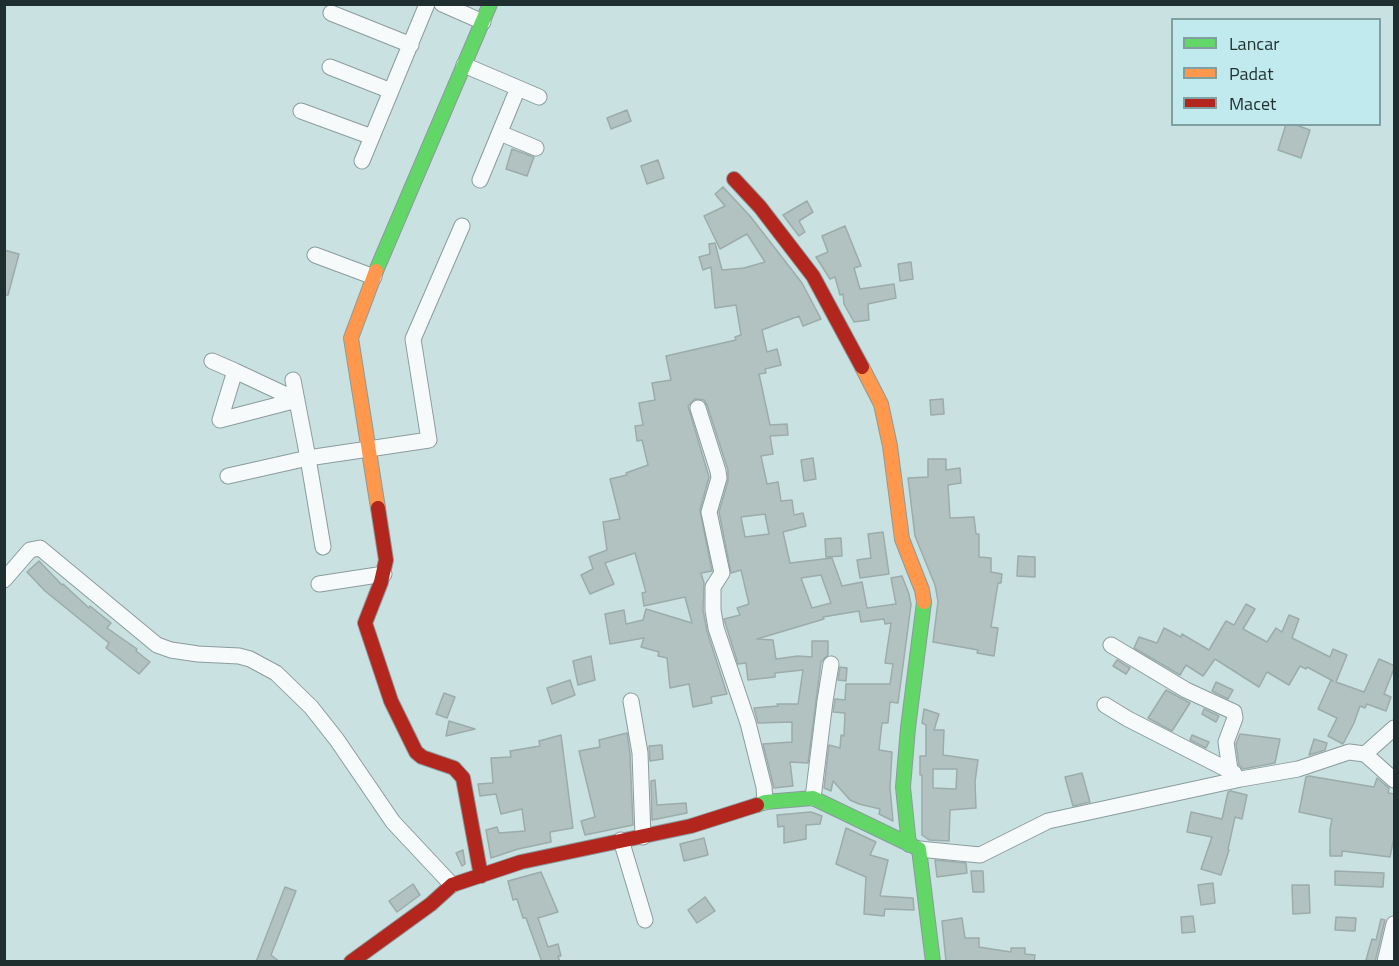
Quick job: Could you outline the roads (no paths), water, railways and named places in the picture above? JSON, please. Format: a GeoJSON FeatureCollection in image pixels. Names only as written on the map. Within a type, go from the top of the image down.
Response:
{"type":"FeatureCollection","features":[{"type":"Feature","properties":{"kind":"street"},"geometry":{"type":"LineString","coordinates":[[362,161],[427,4]]}},
{"type":"Feature","properties":{"kind":"street"},"geometry":{"type":"LineString","coordinates":[[442,4],[483,21]]}},
{"type":"Feature","properties":{"kind":"street"},"geometry":{"type":"LineString","coordinates":[[481,876],[463,778],[454,768],[422,757],[416,752],[391,701],[365,623],[384,574],[386,560],[351,338],[374,277],[490,4]]}},
{"type":"Feature","properties":{"kind":"street"},"geometry":{"type":"LineString","coordinates":[[331,13],[411,45]]}},
{"type":"Feature","properties":{"kind":"street"},"geometry":{"type":"LineString","coordinates":[[465,65],[539,97]]}},
{"type":"Feature","properties":{"kind":"street"},"geometry":{"type":"LineString","coordinates":[[330,67],[391,91]]}},
{"type":"Feature","properties":{"kind":"street"},"geometry":{"type":"LineString","coordinates":[[480,180],[518,88]]}},
{"type":"Feature","properties":{"kind":"street"},"geometry":{"type":"LineString","coordinates":[[302,111],[372,137]]}},
{"type":"Feature","properties":{"kind":"street"},"geometry":{"type":"LineString","coordinates":[[500,133],[536,148]]}},
{"type":"Feature","properties":{"kind":"street"},"geometry":{"type":"LineString","coordinates":[[734,179],[760,207],[813,276],[881,404],[890,446],[902,539],[922,590],[925,604],[908,728],[903,787],[914,847],[925,886],[933,962]]}},
{"type":"Feature","properties":{"kind":"street"},"geometry":{"type":"LineString","coordinates":[[228,476],[308,458],[429,440],[413,339],[462,226]]}},
{"type":"Feature","properties":{"kind":"street"},"geometry":{"type":"LineString","coordinates":[[315,255],[374,277]]}},
{"type":"Feature","properties":{"kind":"street"},"geometry":{"type":"LineString","coordinates":[[212,361],[297,400]]}},
{"type":"Feature","properties":{"kind":"street"},"geometry":{"type":"LineString","coordinates":[[235,371],[220,420],[297,400]]}},
{"type":"Feature","properties":{"kind":"street"},"geometry":{"type":"LineString","coordinates":[[293,380],[323,547]]}},
{"type":"Feature","properties":{"kind":"street"},"geometry":{"type":"LineString","coordinates":[[698,408],[719,478],[709,512],[722,571],[713,587],[716,628],[748,723],[764,787],[765,801]]}},
{"type":"Feature","properties":{"kind":"street"},"geometry":{"type":"LineString","coordinates":[[4,580],[30,550],[40,548],[158,645],[171,651],[250,658],[276,673],[311,707],[393,822],[452,885]]}},
{"type":"Feature","properties":{"kind":"street"},"geometry":{"type":"LineString","coordinates":[[319,584],[384,574]]}},
{"type":"Feature","properties":{"kind":"street"},"geometry":{"type":"LineString","coordinates":[[1111,645],[1186,690],[1234,712],[1235,718],[1226,742],[1235,774]]}},
{"type":"Feature","properties":{"kind":"street"},"geometry":{"type":"LineString","coordinates":[[813,798],[831,664]]}},
{"type":"Feature","properties":{"kind":"street"},"geometry":{"type":"LineString","coordinates":[[631,701],[640,753],[644,837]]}},
{"type":"Feature","properties":{"kind":"street"},"geometry":{"type":"LineString","coordinates":[[1105,705],[1235,774]]}},
{"type":"Feature","properties":{"kind":"street"},"geometry":{"type":"LineString","coordinates":[[1365,754],[1395,728]]}},
{"type":"Feature","properties":{"kind":"street"},"geometry":{"type":"LineString","coordinates":[[351,962],[452,885],[521,862],[691,826],[765,801],[813,798],[914,847],[980,855],[1048,821],[1235,774],[1298,770],[1349,752],[1365,754],[1395,780]]}},
{"type":"Feature","properties":{"kind":"street"},"geometry":{"type":"LineString","coordinates":[[621,840],[645,920]]}},
{"type":"Feature","properties":{"kind":"street"},"geometry":{"type":"LineString","coordinates":[[1385,962],[1395,924]]}}]}
